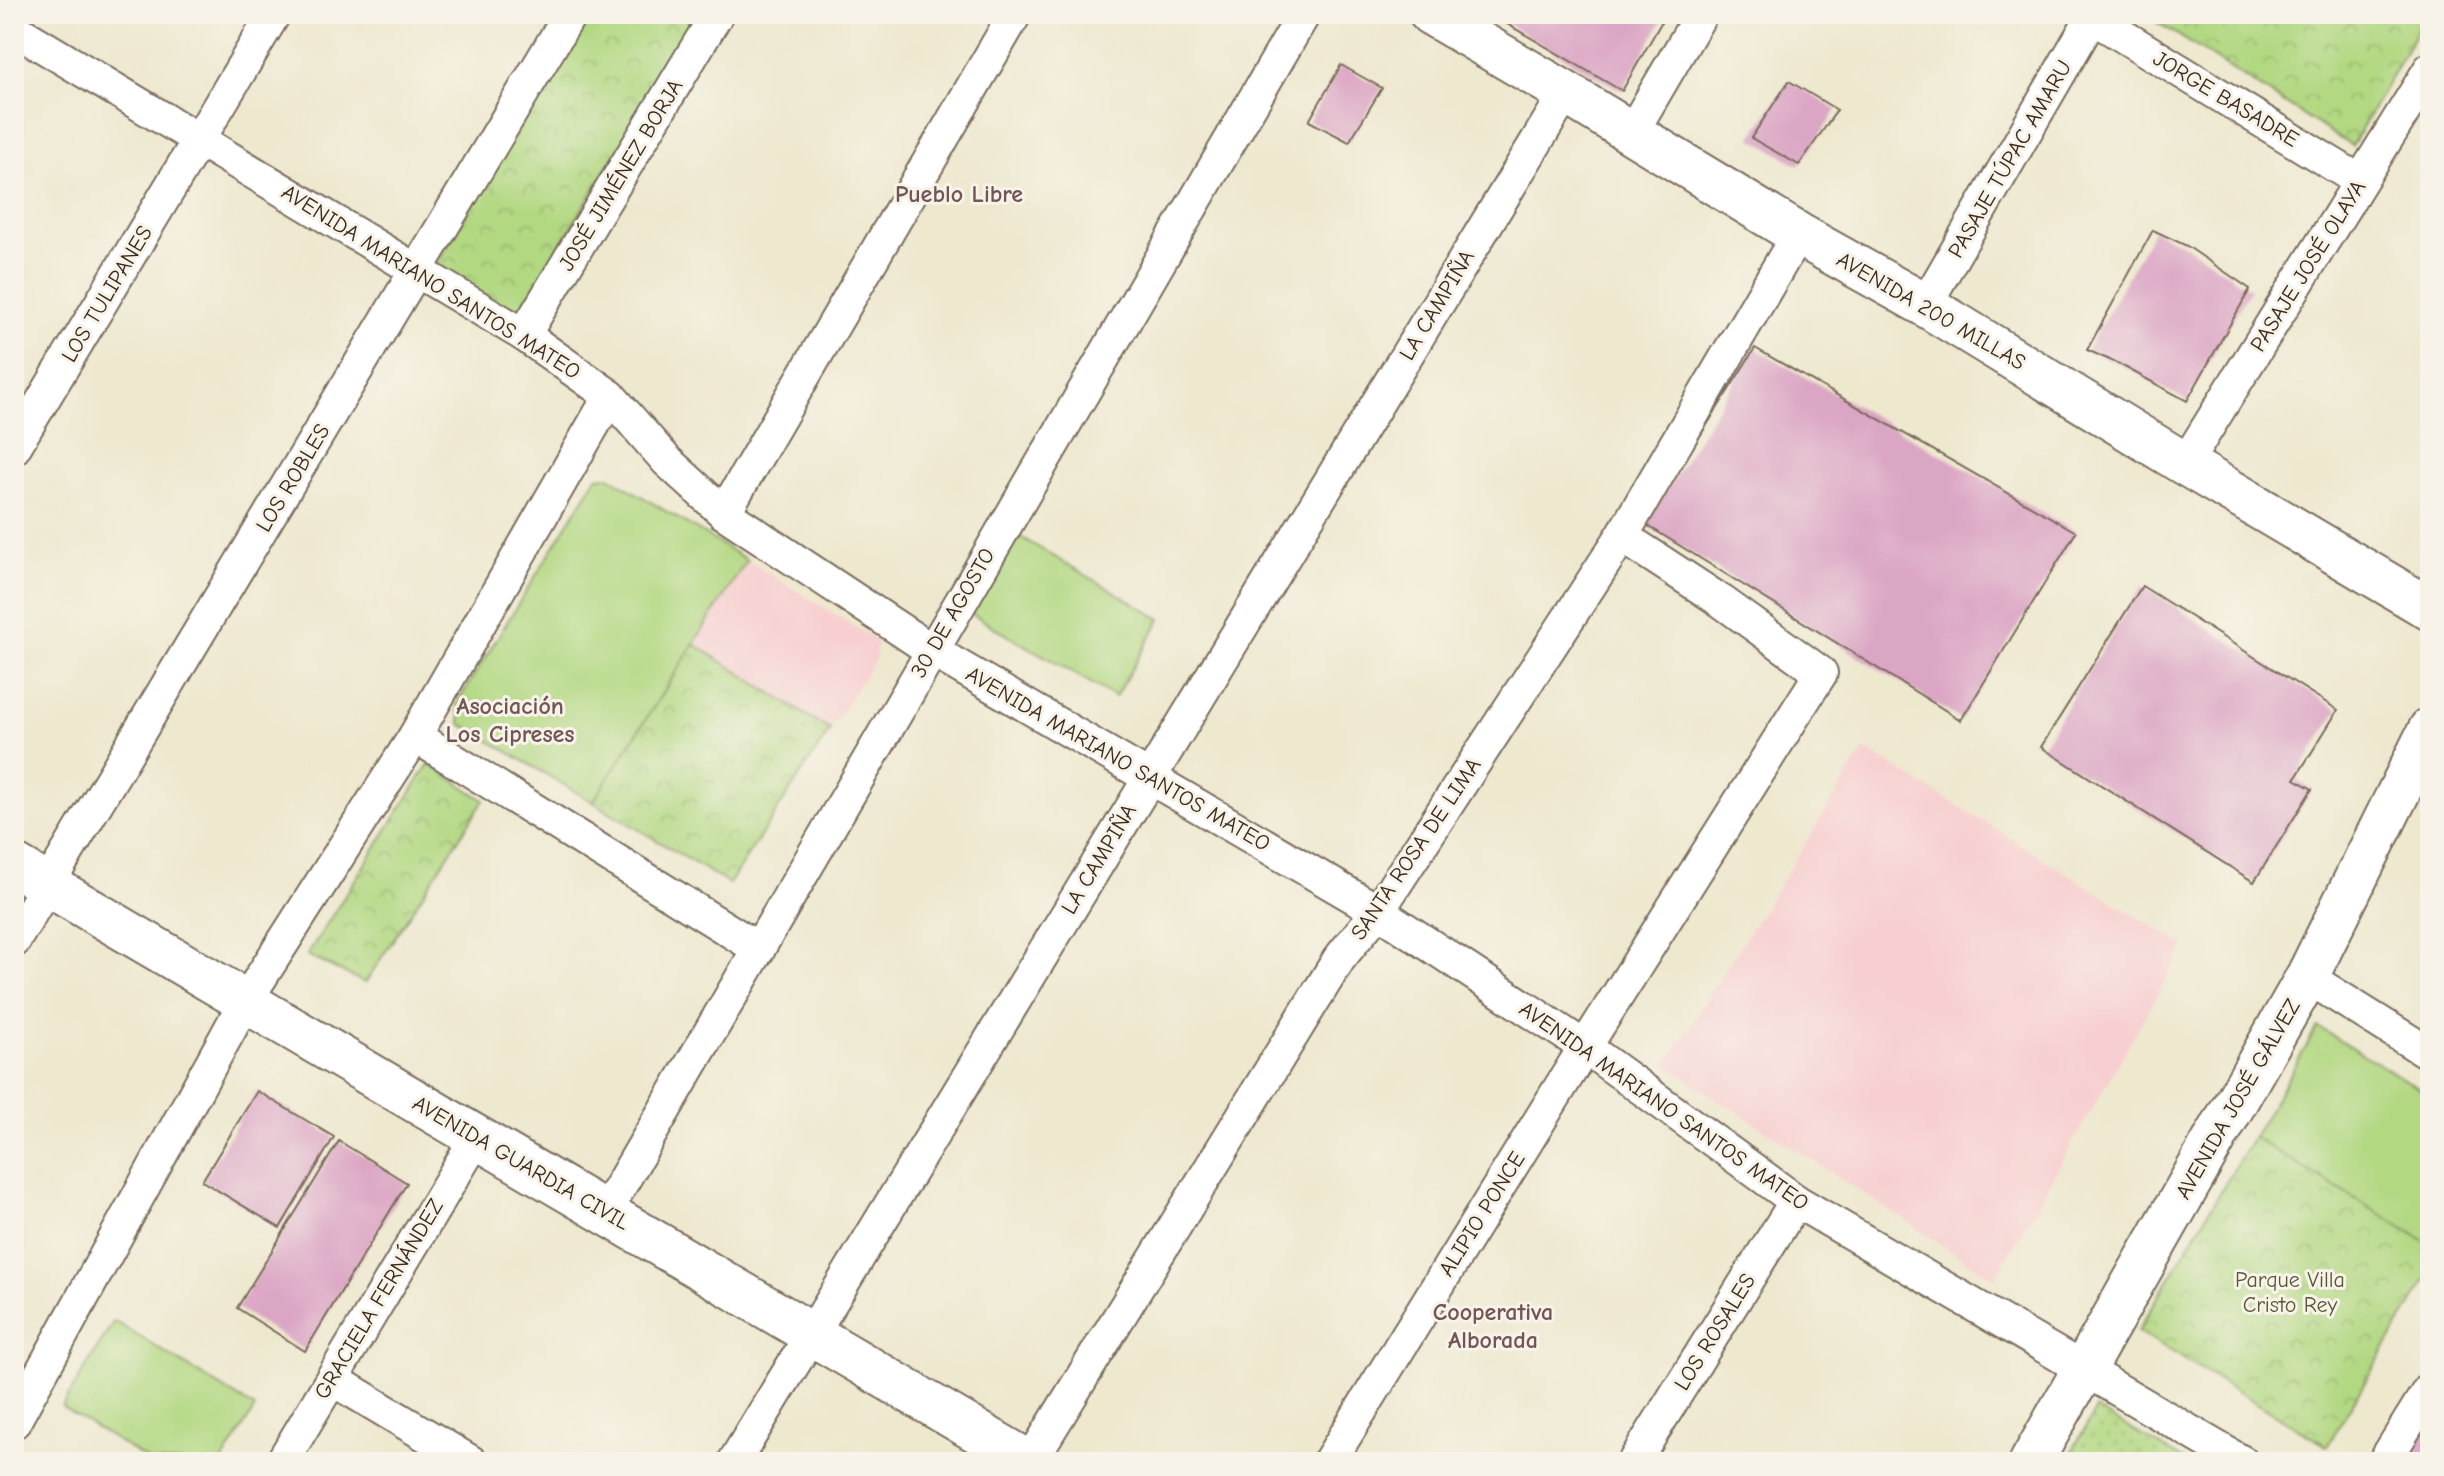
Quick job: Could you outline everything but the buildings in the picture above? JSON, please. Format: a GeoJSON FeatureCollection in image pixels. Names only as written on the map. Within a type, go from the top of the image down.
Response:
{"type":"FeatureCollection","features":[{"type":"Feature","properties":{"kind":"street","name":"LOS TULIPANES"},"geometry":{"type":"LineString","coordinates":[[14,448],[274,14]]}},
{"type":"Feature","properties":{"kind":"street","name":"LOS ROBLES"},"geometry":{"type":"LineString","coordinates":[[14,941],[31,875],[417,272],[570,14]]}},
{"type":"Feature","properties":{"kind":"street","name":"JOSÉ JIMÉNEZ BORJA"},"geometry":{"type":"LineString","coordinates":[[524,335],[717,14]]}},
{"type":"Feature","properties":{"kind":"street"},"geometry":{"type":"LineString","coordinates":[[724,513],[1015,14]]}},
{"type":"Feature","properties":{"kind":"street","name":"30 DE AGOSTO"},"geometry":{"type":"LineString","coordinates":[[605,1212],[1304,14]]}},
{"type":"Feature","properties":{"kind":"street","name":"AVENIDA 200 MILLAS"},"geometry":{"type":"LineString","coordinates":[[1431,14],[1798,234],[1925,305],[2430,609]]}},
{"type":"Feature","properties":{"kind":"street"},"geometry":{"type":"LineString","coordinates":[[1632,132],[1701,14]]}},
{"type":"Feature","properties":{"kind":"street","name":"JORGE BASADRE"},"geometry":{"type":"LineString","coordinates":[[2093,15],[2360,181]]}},
{"type":"Feature","properties":{"kind":"street","name":"PASAJE TÚPAC AMARU"},"geometry":{"type":"LineString","coordinates":[[1925,305],[2093,15]]}},
{"type":"Feature","properties":{"kind":"street","name":"AVENIDA MARIANO SANTOS MATEO"},"geometry":{"type":"LineString","coordinates":[[14,29],[524,335],[610,396],[667,461],[724,513],[931,650],[1378,911],[1585,1047],[1796,1201],[2242,1462]]}},
{"type":"Feature","properties":{"kind":"street","name":"PASAJE JOSÉ OLAYA"},"geometry":{"type":"LineString","coordinates":[[2185,464],[2430,69]]}},
{"type":"Feature","properties":{"kind":"street","name":"LA CAMPIÑA"},"geometry":{"type":"LineString","coordinates":[[734,1462],[1566,93]]}},
{"type":"Feature","properties":{"kind":"street","name":"SANTA ROSA DE LIMA"},"geometry":{"type":"LineString","coordinates":[[1029,1462],[1339,959],[1378,911],[1622,536],[1798,234]]}},
{"type":"Feature","properties":{"kind":"street"},"geometry":{"type":"LineString","coordinates":[[14,1422],[245,1002],[415,736],[610,396]]}},
{"type":"Feature","properties":{"kind":"street","name":"ALIPIO PONCE"},"geometry":{"type":"LineString","coordinates":[[1329,1462],[1821,673],[1721,601],[1622,536]]}},
{"type":"Feature","properties":{"kind":"street","name":"AVENIDA JOSÉ GÁLVEZ"},"geometry":{"type":"LineString","coordinates":[[2031,1462],[2307,977],[2430,729]]}},
{"type":"Feature","properties":{"kind":"street"},"geometry":{"type":"LineString","coordinates":[[415,736],[759,949]]}},
{"type":"Feature","properties":{"kind":"street","name":"AVENIDA GUARDIA CIVIL"},"geometry":{"type":"LineString","coordinates":[[31,875],[1029,1462]]}},
{"type":"Feature","properties":{"kind":"street"},"geometry":{"type":"LineString","coordinates":[[2307,977],[2430,1054]]}},
{"type":"Feature","properties":{"kind":"street","name":"GRACIELA FERNÁNDEZ"},"geometry":{"type":"LineString","coordinates":[[282,1462],[477,1137]]}},
{"type":"Feature","properties":{"kind":"street","name":"LOS ROSALES"},"geometry":{"type":"LineString","coordinates":[[1634,1462],[1796,1201]]}},
{"type":"Feature","properties":{"kind":"street"},"geometry":{"type":"LineString","coordinates":[[332,1379],[471,1462]]}},
{"type":"Feature","properties":{"kind":"street"},"geometry":{"type":"LineString","coordinates":[[2384,1462],[2430,1388]]}},
{"type":"Feature","properties":{"kind":"shaded area"},"geometry":{"type":"Polygon","coordinates":[[[747,560],[876,640],[876,658],[830,730],[694,644],[747,560]]]}},
{"type":"Feature","properties":{"kind":"shaded area"},"geometry":{"type":"Polygon","coordinates":[[[1865,749],[2185,946],[1995,1279],[1665,1065],[1865,749]]]}},
{"type":"Feature","properties":{"kind":"green space"},"geometry":{"type":"Polygon","coordinates":[[[588,14],[700,14],[517,317],[435,267],[588,14]]]}},
{"type":"Feature","properties":{"kind":"green space"},"geometry":{"type":"Polygon","coordinates":[[[2145,14],[2426,14],[2352,146],[2145,14]]]}},
{"type":"Feature","properties":{"kind":"green space"},"geometry":{"type":"Polygon","coordinates":[[[608,476],[747,560],[593,802],[461,724],[457,703],[597,477],[608,476]]]}},
{"type":"Feature","properties":{"kind":"green space"},"geometry":{"type":"Polygon","coordinates":[[[1007,529],[1161,619],[1115,697],[959,607],[1007,529]]]}},
{"type":"Feature","properties":{"kind":"green space"},"geometry":{"type":"Polygon","coordinates":[[[694,644],[830,730],[729,884],[593,802],[694,644]]]}},
{"type":"Feature","properties":{"kind":"green space"},"geometry":{"type":"Polygon","coordinates":[[[429,764],[484,800],[365,983],[307,955],[429,764]]]}},
{"type":"Feature","properties":{"kind":"green space"},"geometry":{"type":"Polygon","coordinates":[[[2318,1027],[2430,1095],[2430,1244],[2253,1137],[2318,1027]]]}},
{"type":"Feature","properties":{"kind":"green space","name":"Parque Villa Cristo Rey"},"geometry":{"type":"Polygon","coordinates":[[[2253,1137],[2430,1244],[2430,1273],[2327,1446],[2138,1331],[2253,1137]]]}},
{"type":"Feature","properties":{"kind":"green space"},"geometry":{"type":"Polygon","coordinates":[[[114,1321],[255,1408],[222,1462],[151,1462],[62,1407],[114,1321]]]}},
{"type":"Feature","properties":{"kind":"green space"},"geometry":{"type":"Polygon","coordinates":[[[2096,1409],[2188,1462],[2066,1462],[2096,1409]]]}},
{"type":"Feature","properties":{"kind":"district","name":"Pueblo Libre"},"geometry":{"type":"Point","coordinates":[959,194]}},
{"type":"Feature","properties":{"kind":"district","name":"Asociación Los Cipreses"},"geometry":{"type":"Point","coordinates":[510,720]}},
{"type":"Feature","properties":{"kind":"district","name":"Cooperativa Alborada"},"geometry":{"type":"Point","coordinates":[1493,1326]}}]}
